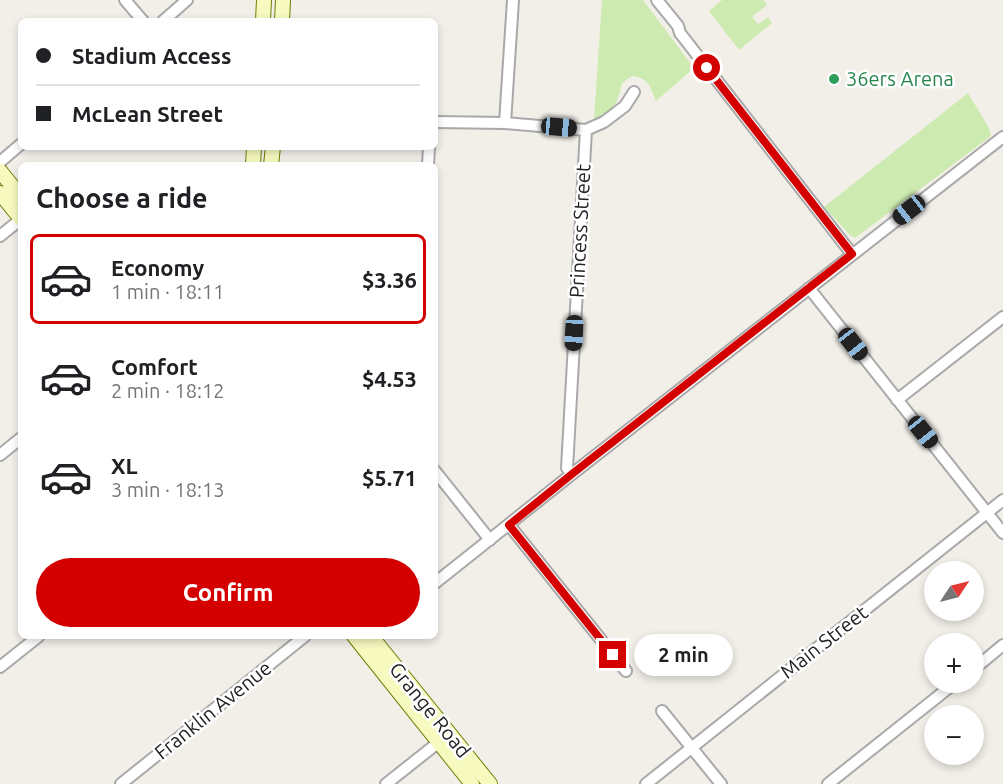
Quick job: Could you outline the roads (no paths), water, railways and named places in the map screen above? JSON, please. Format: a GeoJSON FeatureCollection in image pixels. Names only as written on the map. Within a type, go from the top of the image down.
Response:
{"type":"FeatureCollection","features":[{"type":"Feature","properties":{"kind":"main road"},"geometry":{"type":"LineString","coordinates":[[263,18],[264,0]]}},
{"type":"Feature","properties":{"kind":"main road"},"geometry":{"type":"LineString","coordinates":[[282,18],[284,0]]}},
{"type":"Feature","properties":{"kind":"main road"},"geometry":{"type":"LineString","coordinates":[[0,171],[18,193]]}},
{"type":"Feature","properties":{"kind":"main road"},"geometry":{"type":"LineString","coordinates":[[0,193],[18,215]]}},
{"type":"Feature","properties":{"kind":"main road","name":"Grange Road"},"geometry":{"type":"LineString","coordinates":[[364,639],[472,784]]}},
{"type":"Feature","properties":{"kind":"main road","name":"Grange Road"},"geometry":{"type":"LineString","coordinates":[[364,639],[490,784]]}},
{"type":"Feature","properties":{"kind":"street"},"geometry":{"type":"LineString","coordinates":[[125,0],[140,18]]}},
{"type":"Feature","properties":{"kind":"street"},"geometry":{"type":"LineString","coordinates":[[166,18],[187,0]]}},
{"type":"Feature","properties":{"kind":"street"},"geometry":{"type":"LineString","coordinates":[[505,123],[513,0]]}},
{"type":"Feature","properties":{"kind":"street"},"geometry":{"type":"LineString","coordinates":[[657,0],[680,33],[852,254]]}},
{"type":"Feature","properties":{"kind":"street"},"geometry":{"type":"LineString","coordinates":[[438,122],[505,123],[586,130],[604,122],[625,106],[634,92]]}},
{"type":"Feature","properties":{"kind":"street","name":"Princess Street"},"geometry":{"type":"LineString","coordinates":[[572,474],[567,468],[586,130]]}},
{"type":"Feature","properties":{"kind":"street"},"geometry":{"type":"LineString","coordinates":[[438,581],[1003,137]]}},
{"type":"Feature","properties":{"kind":"street"},"geometry":{"type":"LineString","coordinates":[[0,162],[18,147]]}},
{"type":"Feature","properties":{"kind":"street"},"geometry":{"type":"LineString","coordinates":[[0,236],[18,221]]}},
{"type":"Feature","properties":{"kind":"street"},"geometry":{"type":"LineString","coordinates":[[809,288],[1003,533]]}},
{"type":"Feature","properties":{"kind":"street"},"geometry":{"type":"LineString","coordinates":[[897,399],[1003,317]]}},
{"type":"Feature","properties":{"kind":"street"},"geometry":{"type":"LineString","coordinates":[[0,455],[18,440]]}},
{"type":"Feature","properties":{"kind":"street"},"geometry":{"type":"LineString","coordinates":[[438,475],[489,540]]}},
{"type":"Feature","properties":{"kind":"street","name":"Main Street"},"geometry":{"type":"LineString","coordinates":[[646,784],[1003,500]]}},
{"type":"Feature","properties":{"kind":"street"},"geometry":{"type":"LineString","coordinates":[[509,525],[626,671]]}},
{"type":"Feature","properties":{"kind":"street"},"geometry":{"type":"LineString","coordinates":[[0,667],[35,639]]}},
{"type":"Feature","properties":{"kind":"street","name":"Franklin Avenue"},"geometry":{"type":"LineString","coordinates":[[121,784],[300,639]]}},
{"type":"Feature","properties":{"kind":"street"},"geometry":{"type":"LineString","coordinates":[[984,661],[1003,645]]}},
{"type":"Feature","properties":{"kind":"street"},"geometry":{"type":"LineString","coordinates":[[828,784],[942,693]]}},
{"type":"Feature","properties":{"kind":"street"},"geometry":{"type":"LineString","coordinates":[[662,711],[721,784]]}},
{"type":"Feature","properties":{"kind":"street"},"geometry":{"type":"LineString","coordinates":[[386,784],[439,742]]}},
{"type":"Feature","properties":{"kind":"place","name":"36ers Arena"},"geometry":{"type":"Point","coordinates":[834,79]}}]}
